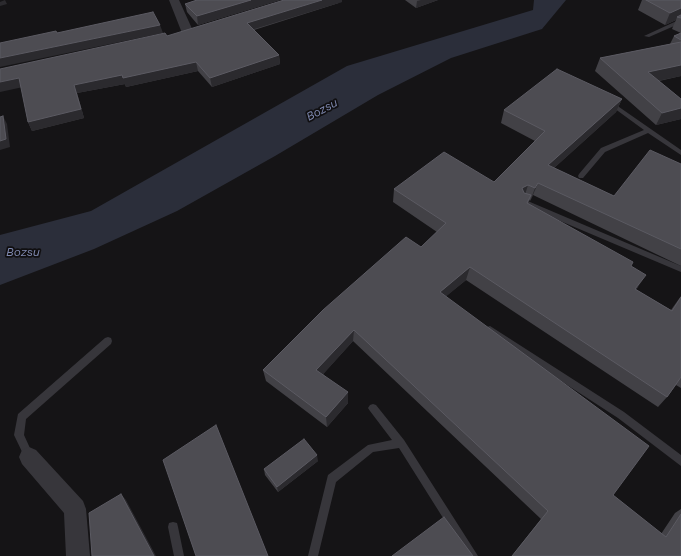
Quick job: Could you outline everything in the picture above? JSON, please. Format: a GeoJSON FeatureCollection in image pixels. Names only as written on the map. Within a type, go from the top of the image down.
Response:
{"type":"FeatureCollection","features":[{"type":"Feature","properties":{"kind":"street"},"geometry":{"type":"LineString","coordinates":[[174,0],[188,33]]}},
{"type":"Feature","properties":{"kind":"street"},"geometry":{"type":"LineString","coordinates":[[173,36],[202,29]]}},
{"type":"Feature","properties":{"kind":"street"},"geometry":{"type":"LineString","coordinates":[[29,458],[75,509],[78,556]]}},
{"type":"Feature","properties":{"kind":"lane"},"geometry":{"type":"LineString","coordinates":[[647,36],[681,21]]}},
{"type":"Feature","properties":{"kind":"lane"},"geometry":{"type":"LineString","coordinates":[[600,96],[681,152]]}},
{"type":"Feature","properties":{"kind":"lane"},"geometry":{"type":"LineString","coordinates":[[581,176],[603,150],[648,130]]}},
{"type":"Feature","properties":{"kind":"lane"},"geometry":{"type":"LineString","coordinates":[[523,202],[681,269]]}},
{"type":"Feature","properties":{"kind":"lane"},"geometry":{"type":"LineString","coordinates":[[482,324],[621,415],[681,461]]}},
{"type":"Feature","properties":{"kind":"lane"},"geometry":{"type":"LineString","coordinates":[[29,458],[19,435],[21,417],[108,341]]}},
{"type":"Feature","properties":{"kind":"lane"},"geometry":{"type":"LineString","coordinates":[[373,408],[402,443],[474,556]]}},
{"type":"Feature","properties":{"kind":"lane"},"geometry":{"type":"LineString","coordinates":[[313,556],[332,479],[371,448],[402,443]]}},
{"type":"Feature","properties":{"kind":"lane"},"geometry":{"type":"LineString","coordinates":[[172,527],[178,556]]}},
{"type":"Feature","properties":{"kind":"water","name":"Bozsu"},"geometry":{"type":"Polygon","coordinates":[[[534,0],[566,0],[542,29],[451,58],[378,95],[275,156],[177,211],[94,249],[0,285],[0,235],[91,211],[347,66],[533,10],[534,0]]]}},
{"type":"Feature","properties":{"kind":"building"},"geometry":{"type":"Polygon","coordinates":[[[197,0],[251,0],[197,16],[185,4],[197,0]]]}},
{"type":"Feature","properties":{"kind":"building"},"geometry":{"type":"Polygon","coordinates":[[[284,0],[322,0],[247,23],[279,55],[210,78],[196,62],[123,78],[122,75],[74,85],[81,109],[28,122],[19,78],[0,82],[0,69],[165,33],[167,36],[284,0]]]}},
{"type":"Feature","properties":{"kind":"building"},"geometry":{"type":"Polygon","coordinates":[[[646,0],[681,0],[681,8],[670,13],[646,0]]]}},
{"type":"Feature","properties":{"kind":"building"},"geometry":{"type":"Polygon","coordinates":[[[153,12],[160,25],[0,58],[0,43],[56,31],[57,33],[153,12]]]}},
{"type":"Feature","properties":{"kind":"building"},"geometry":{"type":"Polygon","coordinates":[[[681,33],[681,40],[674,36],[681,33]]]}},
{"type":"Feature","properties":{"kind":"building"},"geometry":{"type":"Polygon","coordinates":[[[681,42],[681,65],[648,72],[681,99],[681,108],[662,113],[600,58],[681,42]]]}},
{"type":"Feature","properties":{"kind":"building"},"geometry":{"type":"Polygon","coordinates":[[[557,69],[622,99],[548,165],[614,196],[650,150],[681,164],[681,249],[538,183],[535,188],[528,185],[522,188],[524,193],[531,195],[527,203],[633,262],[631,266],[646,275],[635,289],[672,311],[681,297],[681,377],[667,397],[470,267],[440,292],[649,446],[613,495],[666,537],[681,514],[681,556],[512,556],[548,511],[354,330],[316,370],[348,392],[326,417],[263,370],[323,310],[406,237],[421,247],[446,223],[394,189],[444,152],[494,182],[545,131],[504,110],[557,69]]]}},
{"type":"Feature","properties":{"kind":"building"},"geometry":{"type":"Polygon","coordinates":[[[3,116],[6,139],[0,141],[0,117],[3,116]]]}},
{"type":"Feature","properties":{"kind":"building"},"geometry":{"type":"Polygon","coordinates":[[[216,425],[268,556],[196,556],[163,460],[216,425]]]}},
{"type":"Feature","properties":{"kind":"building"},"geometry":{"type":"Polygon","coordinates":[[[304,439],[317,455],[277,487],[264,469],[304,439]]]}},
{"type":"Feature","properties":{"kind":"building"},"geometry":{"type":"Polygon","coordinates":[[[121,494],[154,556],[92,556],[89,513],[121,494]]]}},
{"type":"Feature","properties":{"kind":"building"},"geometry":{"type":"Polygon","coordinates":[[[444,517],[473,556],[392,556],[444,517]]]}}]}
